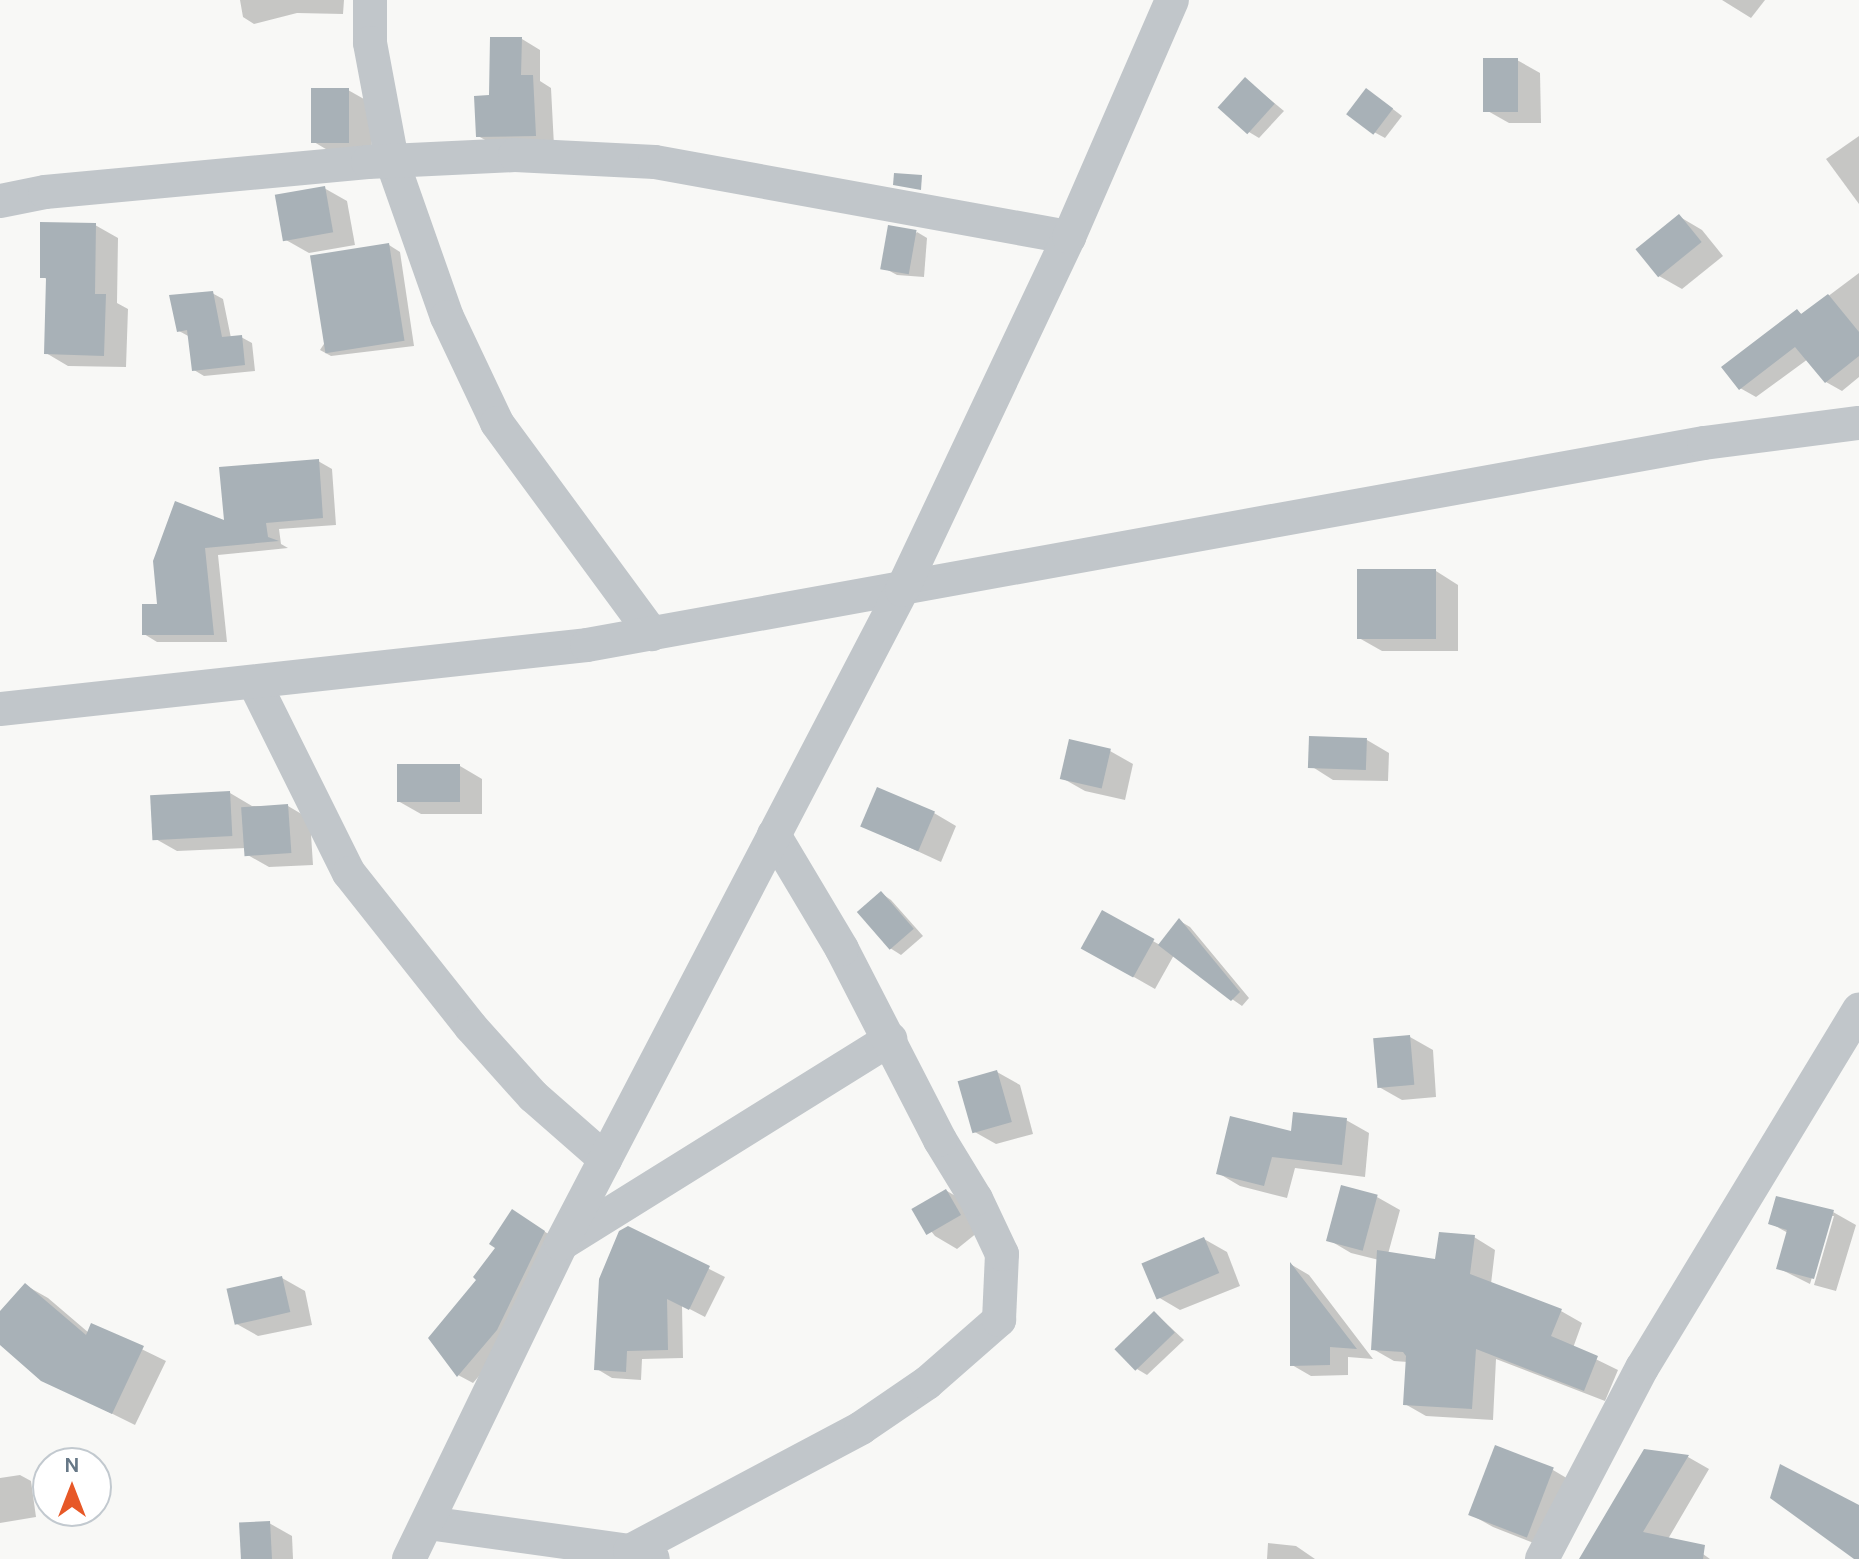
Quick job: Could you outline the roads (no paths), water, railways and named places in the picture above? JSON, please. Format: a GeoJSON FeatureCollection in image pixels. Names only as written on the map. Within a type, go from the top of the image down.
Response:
{"type":"FeatureCollection","features":[{"type":"Feature","properties":{"kind":"street"},"geometry":{"type":"LineString","coordinates":[[370,0],[370,43],[392,161],[447,317],[497,423],[652,634]]}},
{"type":"Feature","properties":{"kind":"street"},"geometry":{"type":"LineString","coordinates":[[409,1559],[561,1244],[902,590],[1069,237],[1172,0]]}},
{"type":"Feature","properties":{"kind":"street"},"geometry":{"type":"LineString","coordinates":[[0,201],[45,192],[392,161],[515,155],[655,162],[1069,237]]}},
{"type":"Feature","properties":{"kind":"street"},"geometry":{"type":"LineString","coordinates":[[0,709],[587,645],[1704,443],[1859,423]]}},
{"type":"Feature","properties":{"kind":"street"},"geometry":{"type":"LineString","coordinates":[[254,682],[349,873],[471,1027],[533,1096],[605,1159]]}},
{"type":"Feature","properties":{"kind":"street"},"geometry":{"type":"LineString","coordinates":[[428,1523],[642,1555],[861,1428],[927,1383],[999,1320],[1002,1254],[842,949],[774,835]]}},
{"type":"Feature","properties":{"kind":"street"},"geometry":{"type":"LineString","coordinates":[[1542,1559],[1642,1368],[1859,1009]]}},
{"type":"Feature","properties":{"kind":"street"},"geometry":{"type":"LineString","coordinates":[[561,1244],[890,1039]]}}]}
